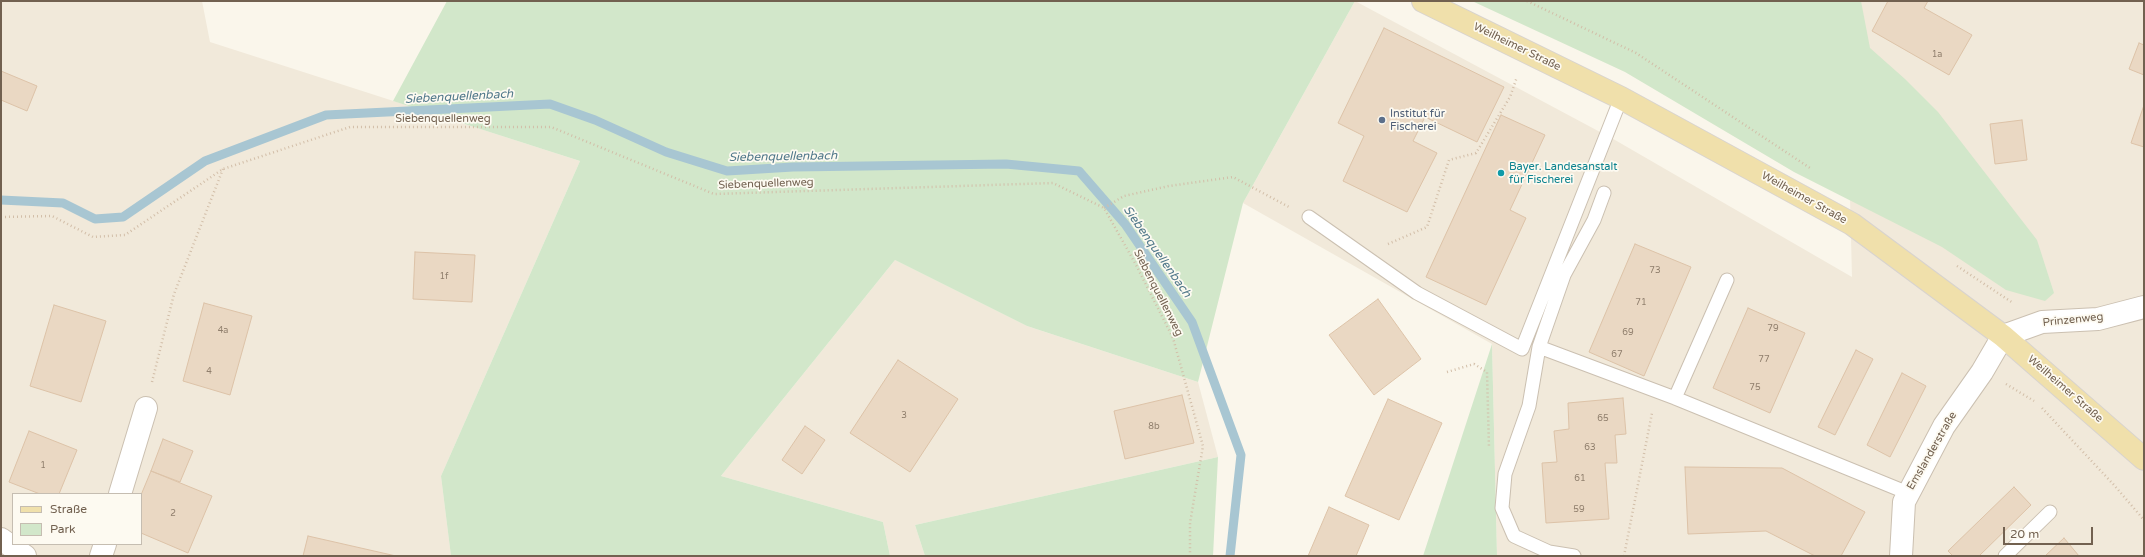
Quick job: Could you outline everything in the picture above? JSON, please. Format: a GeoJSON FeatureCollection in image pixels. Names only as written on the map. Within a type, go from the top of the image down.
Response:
{"type":"FeatureCollection","features":[{"type":"Feature","properties":{"kind":"main road","name":"Weilheimer Straße"},"geometry":{"type":"LineString","coordinates":[[1423,1],[1621,98],[1852,224],[2004,336],[2144,459]]}},
{"type":"Feature","properties":{"kind":"street","name":"Prinzenweg"},"geometry":{"type":"LineString","coordinates":[[2004,336],[2042,322],[2098,319],[2144,307]]}},
{"type":"Feature","properties":{"kind":"street","name":"Emslanderstraße"},"geometry":{"type":"LineString","coordinates":[[1901,556],[1904,502],[1944,426],[1982,372],[2004,336]]}},
{"type":"Feature","properties":{"kind":"street"},"geometry":{"type":"LineString","coordinates":[[120,493],[146,408]]}},
{"type":"Feature","properties":{"kind":"street"},"geometry":{"type":"LineString","coordinates":[[1,538],[25,556]]}},
{"type":"Feature","properties":{"kind":"street"},"geometry":{"type":"LineString","coordinates":[[101,556],[104,545]]}},
{"type":"Feature","properties":{"kind":"lane"},"geometry":{"type":"LineString","coordinates":[[1309,217],[1417,293],[1522,349],[1621,98]]}},
{"type":"Feature","properties":{"kind":"lane"},"geometry":{"type":"LineString","coordinates":[[1574,556],[1549,552],[1514,536],[1502,508],[1505,474],[1529,406],[1538,347],[1564,274],[1594,220],[1604,193]]}},
{"type":"Feature","properties":{"kind":"lane"},"geometry":{"type":"LineString","coordinates":[[1675,398],[1726,280]]}},
{"type":"Feature","properties":{"kind":"lane"},"geometry":{"type":"LineString","coordinates":[[1538,347],[1675,398],[1908,494]]}},
{"type":"Feature","properties":{"kind":"lane"},"geometry":{"type":"LineString","coordinates":[[2004,556],[2050,512]]}},
{"type":"Feature","properties":{"kind":"path"},"geometry":{"type":"LineString","coordinates":[[1527,1],[1636,53],[1816,172]]}},
{"type":"Feature","properties":{"kind":"path"},"geometry":{"type":"LineString","coordinates":[[1363,256],[1426,227],[1450,160],[1476,153],[1510,97],[1519,70]]}},
{"type":"Feature","properties":{"kind":"path","name":"Siebenquellenweg"},"geometry":{"type":"LineString","coordinates":[[1,217],[52,216],[93,237],[125,235],[223,169],[350,127],[551,127],[714,194],[1053,183],[1104,208],[1135,263],[1173,338],[1203,446],[1190,523],[1190,556]]}},
{"type":"Feature","properties":{"kind":"path"},"geometry":{"type":"LineString","coordinates":[[146,408],[174,294],[223,169]]}},
{"type":"Feature","properties":{"kind":"path"},"geometry":{"type":"LineString","coordinates":[[1104,208],[1124,196],[1169,186],[1233,177],[1309,217]]}},
{"type":"Feature","properties":{"kind":"path"},"geometry":{"type":"LineString","coordinates":[[1956,265],[2042,322]]}},
{"type":"Feature","properties":{"kind":"path"},"geometry":{"type":"LineString","coordinates":[[1447,372],[1474,364],[1487,372],[1489,450]]}},
{"type":"Feature","properties":{"kind":"path"},"geometry":{"type":"LineString","coordinates":[[1982,372],[2017,390],[2038,404],[2114,485],[2144,520]]}},
{"type":"Feature","properties":{"kind":"path"},"geometry":{"type":"LineString","coordinates":[[1624,556],[1656,391]]}},
{"type":"Feature","properties":{"kind":"shaded area"},"geometry":{"type":"Polygon","coordinates":[[[1,1],[202,1],[210,42],[580,161],[441,476],[451,556],[1,556],[1,1]]]}},
{"type":"Feature","properties":{"kind":"shaded area"},"geometry":{"type":"Polygon","coordinates":[[[1355,1],[1615,140],[1852,277],[1845,1],[2144,1],[2144,556],[1497,556],[1492,344],[1243,203],[1355,1]]]}},
{"type":"Feature","properties":{"kind":"shaded area"},"geometry":{"type":"Polygon","coordinates":[[[895,260],[1027,326],[1198,382],[1218,457],[915,525],[925,556],[890,556],[883,522],[721,476],[895,260]]]}},
{"type":"Feature","properties":{"kind":"green space"},"geometry":{"type":"Polygon","coordinates":[[[447,1],[1355,1],[1243,203],[1198,382],[1027,326],[895,260],[721,476],[883,522],[890,556],[451,556],[441,476],[580,161],[393,101],[447,1]]]}},
{"type":"Feature","properties":{"kind":"green space"},"geometry":{"type":"Polygon","coordinates":[[[1472,1],[1861,1],[1870,48],[1905,79],[1938,112],[2037,240],[2054,293],[2045,301],[2006,290],[1942,247],[1794,172],[1625,72],[1472,1]]]}},
{"type":"Feature","properties":{"kind":"green space"},"geometry":{"type":"Polygon","coordinates":[[[1492,344],[1497,556],[1423,556],[1492,344]]]}},
{"type":"Feature","properties":{"kind":"green space"},"geometry":{"type":"Polygon","coordinates":[[[1218,457],[1213,556],[925,556],[915,525],[1218,457]]]}},
{"type":"Feature","properties":{"kind":"building"},"geometry":{"type":"Polygon","coordinates":[[[1888,1],[1928,1],[1924,8],[1972,35],[1949,75],[1872,31],[1888,1]]]}},
{"type":"Feature","properties":{"kind":"building","name":"Institut für Fischerei"},"geometry":{"type":"Polygon","coordinates":[[[1384,28],[1504,87],[1477,142],[1425,117],[1413,141],[1437,153],[1407,212],[1343,181],[1364,136],[1338,123],[1384,28]]]}},
{"type":"Feature","properties":{"kind":"building"},"geometry":{"type":"Polygon","coordinates":[[[2139,43],[2144,45],[2144,75],[2129,69],[2139,43]]]}},
{"type":"Feature","properties":{"kind":"building"},"geometry":{"type":"Polygon","coordinates":[[[1,71],[37,86],[27,111],[1,100],[1,71]]]}},
{"type":"Feature","properties":{"kind":"building"},"geometry":{"type":"Polygon","coordinates":[[[2144,105],[2144,147],[2131,143],[2144,105]]]}},
{"type":"Feature","properties":{"kind":"building","name":"Bayer. Landesanstalt für Fischerei"},"geometry":{"type":"Polygon","coordinates":[[[1501,115],[1545,135],[1510,210],[1526,218],[1486,305],[1426,277],[1501,115]]]}},
{"type":"Feature","properties":{"kind":"building"},"geometry":{"type":"Polygon","coordinates":[[[2022,120],[2027,160],[1995,164],[1990,124],[2022,120]]]}},
{"type":"Feature","properties":{"kind":"building"},"geometry":{"type":"Polygon","coordinates":[[[1635,244],[1691,267],[1644,376],[1589,352],[1635,244]]]}},
{"type":"Feature","properties":{"kind":"building"},"geometry":{"type":"Polygon","coordinates":[[[415,252],[475,255],[472,302],[413,299],[415,252]]]}},
{"type":"Feature","properties":{"kind":"building"},"geometry":{"type":"Polygon","coordinates":[[[1378,299],[1421,359],[1374,395],[1329,335],[1378,299]]]}},
{"type":"Feature","properties":{"kind":"building"},"geometry":{"type":"Polygon","coordinates":[[[204,303],[252,316],[230,395],[183,381],[204,303]]]}},
{"type":"Feature","properties":{"kind":"building"},"geometry":{"type":"Polygon","coordinates":[[[54,305],[106,321],[81,402],[30,386],[54,305]]]}},
{"type":"Feature","properties":{"kind":"building"},"geometry":{"type":"Polygon","coordinates":[[[1748,308],[1805,333],[1770,413],[1713,388],[1748,308]]]}},
{"type":"Feature","properties":{"kind":"building"},"geometry":{"type":"Polygon","coordinates":[[[1856,350],[1873,359],[1835,435],[1818,427],[1856,350]]]}},
{"type":"Feature","properties":{"kind":"building"},"geometry":{"type":"Polygon","coordinates":[[[898,360],[958,399],[910,472],[850,433],[898,360]]]}},
{"type":"Feature","properties":{"kind":"building"},"geometry":{"type":"Polygon","coordinates":[[[1902,373],[1926,386],[1890,457],[1867,445],[1902,373]]]}},
{"type":"Feature","properties":{"kind":"building"},"geometry":{"type":"Polygon","coordinates":[[[1182,395],[1194,443],[1125,459],[1114,411],[1182,395]]]}},
{"type":"Feature","properties":{"kind":"building"},"geometry":{"type":"Polygon","coordinates":[[[1623,398],[1626,434],[1615,435],[1617,463],[1605,463],[1609,519],[1546,523],[1542,463],[1557,462],[1554,431],[1569,429],[1568,403],[1623,398]]]}},
{"type":"Feature","properties":{"kind":"building"},"geometry":{"type":"Polygon","coordinates":[[[1388,399],[1442,423],[1399,520],[1345,496],[1388,399]]]}},
{"type":"Feature","properties":{"kind":"building"},"geometry":{"type":"Polygon","coordinates":[[[805,426],[825,440],[802,474],[782,460],[805,426]]]}},
{"type":"Feature","properties":{"kind":"building"},"geometry":{"type":"Polygon","coordinates":[[[29,431],[77,450],[59,493],[37,493],[9,482],[29,431]]]}},
{"type":"Feature","properties":{"kind":"building"},"geometry":{"type":"Polygon","coordinates":[[[163,439],[193,451],[180,482],[151,471],[163,439]]]}},
{"type":"Feature","properties":{"kind":"building"},"geometry":{"type":"Polygon","coordinates":[[[1685,467],[1782,468],[1865,512],[1841,556],[1815,556],[1766,531],[1688,534],[1685,467]]]}},
{"type":"Feature","properties":{"kind":"building"},"geometry":{"type":"Polygon","coordinates":[[[151,471],[212,496],[188,553],[142,533],[142,493],[151,471]]]}},
{"type":"Feature","properties":{"kind":"building"},"geometry":{"type":"Polygon","coordinates":[[[2014,487],[2031,505],[1979,556],[1953,556],[1948,551],[2014,487]]]}},
{"type":"Feature","properties":{"kind":"building"},"geometry":{"type":"Polygon","coordinates":[[[1329,507],[1369,525],[1356,556],[1308,556],[1329,507]]]}},
{"type":"Feature","properties":{"kind":"building"},"geometry":{"type":"Polygon","coordinates":[[[308,536],[396,556],[303,556],[308,536]]]}},
{"type":"Feature","properties":{"kind":"building"},"geometry":{"type":"Polygon","coordinates":[[[2064,538],[2079,556],[2045,556],[2064,538]]]}},
{"type":"Feature","properties":{"kind":"waterway","name":"Siebenquellenbach"},"geometry":{"type":"LineString","coordinates":[[1,200],[63,203],[95,219],[123,217],[205,161],[326,115],[550,104],[595,120],[666,152],[727,171],[793,167],[1006,164],[1079,171],[1125,224],[1192,322],[1241,455],[1230,556]]}},
{"type":"Feature","properties":{"kind":"place","name":"Institut für Fischerei"},"geometry":{"type":"Point","coordinates":[1382,120]}},
{"type":"Feature","properties":{"kind":"place","name":"Bayer. Landesanstalt für Fischerei"},"geometry":{"type":"Point","coordinates":[1501,173]}}]}
